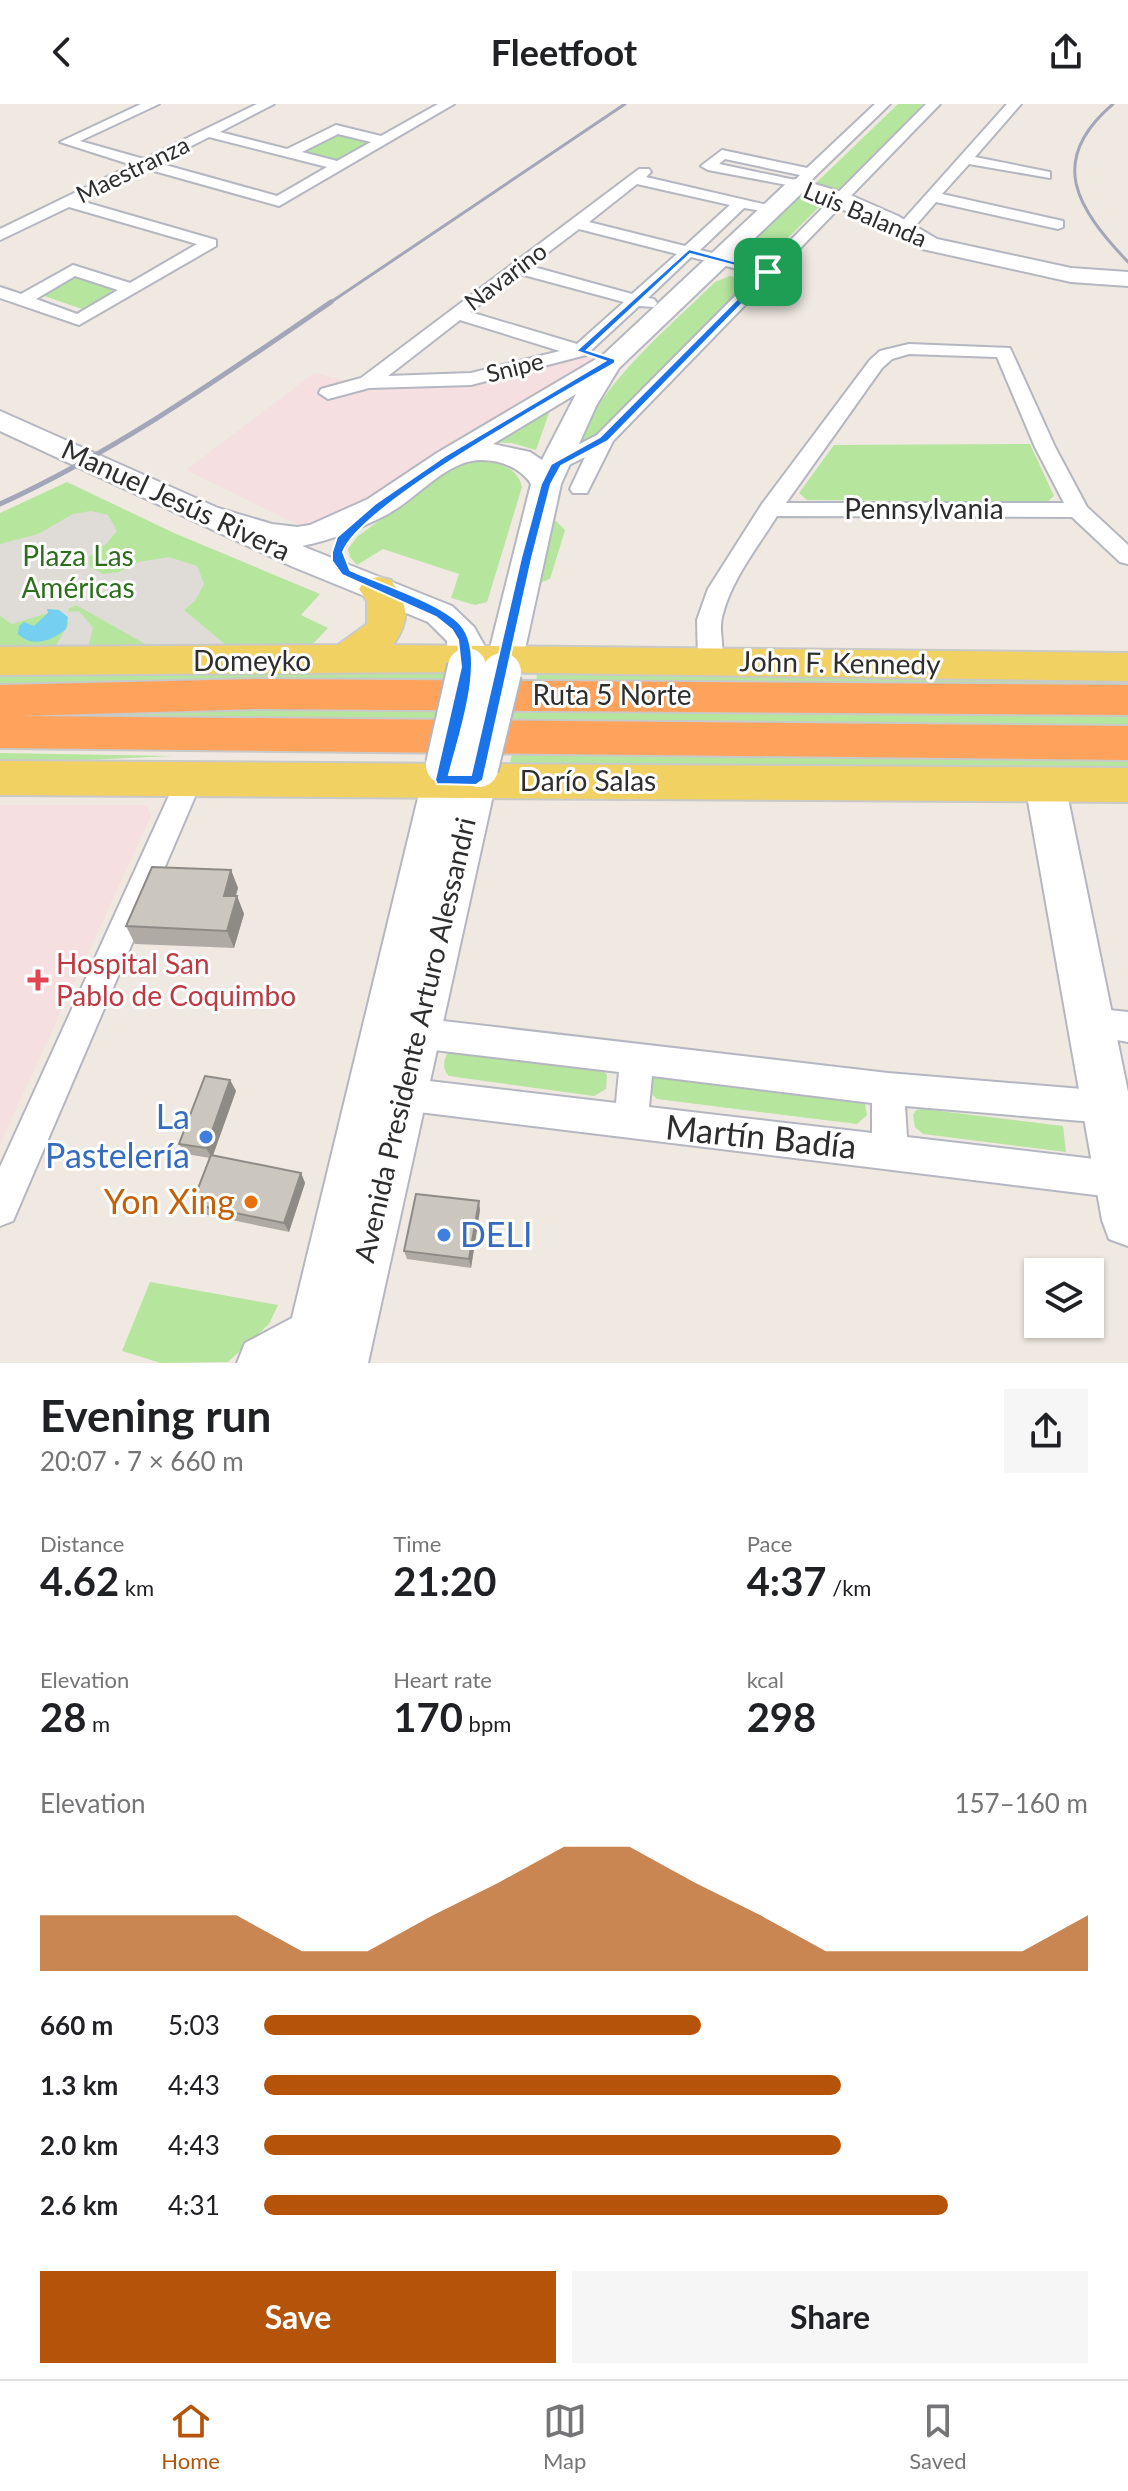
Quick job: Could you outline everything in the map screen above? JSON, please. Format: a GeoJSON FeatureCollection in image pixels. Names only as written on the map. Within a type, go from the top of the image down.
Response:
{"type":"FeatureCollection","features":[{"type":"Feature","properties":{"kind":"highway","name":"Ruta 5 Norte"},"geometry":{"type":"LineString","coordinates":[[0,701],[257,694],[1128,700]]}},
{"type":"Feature","properties":{"kind":"highway","name":"Ruta 5 Norte"},"geometry":{"type":"LineString","coordinates":[[0,732],[419,739],[1128,743]]}},
{"type":"Feature","properties":{"kind":"main road","name":"Luis Balanda"},"geometry":{"type":"LineString","coordinates":[[804,179],[930,244],[1071,275],[1120,279]]}},
{"type":"Feature","properties":{"kind":"main road","name":"Avenida Presidente Arturo Alessandri"},"geometry":{"type":"LineString","coordinates":[[208,515],[269,534],[297,537],[318,533],[379,506],[448,459],[612,361],[804,179]]}},
{"type":"Feature","properties":{"kind":"main road","name":"Avenida Presidente Arturo Alessandri"},"geometry":{"type":"LineString","coordinates":[[322,1354],[485,664],[518,600],[551,474],[582,406],[612,361]]}},
{"type":"Feature","properties":{"kind":"main road","name":"Manuel Jesús Rivera"},"geometry":{"type":"LineString","coordinates":[[0,420],[379,590]]}},
{"type":"Feature","properties":{"kind":"main road","name":"Avenida Presidente Arturo Alessandri"},"geometry":{"type":"LineString","coordinates":[[448,459],[480,453],[510,456],[551,474]]}},
{"type":"Feature","properties":{"kind":"main road"},"geometry":{"type":"LineString","coordinates":[[379,506],[349,531],[339,544],[338,561],[379,590],[440,614],[456,627],[466,645],[485,664]]}},
{"type":"Feature","properties":{"kind":"main road"},"geometry":{"type":"LineString","coordinates":[[379,590],[475,614],[505,609],[518,600]]}},
{"type":"Feature","properties":{"kind":"main road"},"geometry":{"type":"LineString","coordinates":[[331,661],[365,649],[382,635],[390,616],[389,606],[379,590]]}},
{"type":"Feature","properties":{"kind":"main road","name":"Domeyko"},"geometry":{"type":"LineString","coordinates":[[0,661],[485,664]]}},
{"type":"Feature","properties":{"kind":"main road","name":"John F. Kennedy"},"geometry":{"type":"LineString","coordinates":[[485,664],[710,661],[1128,667]]}},
{"type":"Feature","properties":{"kind":"main road","name":"Avenida Presidente Arturo Alessandri"},"geometry":{"type":"LineString","coordinates":[[322,1354],[403,1094],[417,1033],[461,773]]}},
{"type":"Feature","properties":{"kind":"main road","name":"Darío Salas"},"geometry":{"type":"LineString","coordinates":[[0,778],[461,773],[1128,785]]}},
{"type":"Feature","properties":{"kind":"main road"},"geometry":{"type":"LineString","coordinates":[[1045,784],[1109,1025],[1106,1107],[1124,1200]]}},
{"type":"Feature","properties":{"kind":"main road"},"geometry":{"type":"LineString","coordinates":[[265,1363],[322,1354]]}},
{"type":"Feature","properties":{"kind":"street"},"geometry":{"type":"LineString","coordinates":[[152,104],[67,142],[279,201],[441,105]]}},
{"type":"Feature","properties":{"kind":"street","name":"Maestranza"},"geometry":{"type":"LineString","coordinates":[[0,235],[267,104]]}},
{"type":"Feature","properties":{"kind":"street","name":"Avenida Presidente Arturo Alessandri"},"geometry":{"type":"LineString","coordinates":[[804,179],[883,104]]}},
{"type":"Feature","properties":{"kind":"street"},"geometry":{"type":"LineString","coordinates":[[551,474],[604,439],[933,104]]}},
{"type":"Feature","properties":{"kind":"street"},"geometry":{"type":"LineString","coordinates":[[904,229],[1014,104]]}},
{"type":"Feature","properties":{"kind":"street"},"geometry":{"type":"LineString","coordinates":[[288,154],[336,129],[383,141]]}},
{"type":"Feature","properties":{"kind":"street"},"geometry":{"type":"LineString","coordinates":[[208,133],[339,166]]}},
{"type":"Feature","properties":{"kind":"street","name":"Luis Balanda"},"geometry":{"type":"LineString","coordinates":[[722,154],[804,179],[708,166],[722,154]]}},
{"type":"Feature","properties":{"kind":"street"},"geometry":{"type":"LineString","coordinates":[[966,159],[1045,175]]}},
{"type":"Feature","properties":{"kind":"street","name":"Navarino"},"geometry":{"type":"LineString","coordinates":[[368,382],[639,175],[741,203]]}},
{"type":"Feature","properties":{"kind":"street"},"geometry":{"type":"LineString","coordinates":[[934,197],[1058,224]]}},
{"type":"Feature","properties":{"kind":"street"},"geometry":{"type":"LineString","coordinates":[[0,292],[79,320],[210,243],[68,202]]}},
{"type":"Feature","properties":{"kind":"street"},"geometry":{"type":"LineString","coordinates":[[741,203],[771,210]]}},
{"type":"Feature","properties":{"kind":"street","name":"Snipe"},"geometry":{"type":"LineString","coordinates":[[328,393],[368,382],[471,379],[580,351],[741,203]]}},
{"type":"Feature","properties":{"kind":"street"},"geometry":{"type":"LineString","coordinates":[[576,223],[768,272]]}},
{"type":"Feature","properties":{"kind":"street"},"geometry":{"type":"LineString","coordinates":[[517,268],[667,309]]}},
{"type":"Feature","properties":{"kind":"street"},"geometry":{"type":"LineString","coordinates":[[23,300],[73,270],[132,289]]}},
{"type":"Feature","properties":{"kind":"street"},"geometry":{"type":"LineString","coordinates":[[457,314],[612,361]]}},
{"type":"Feature","properties":{"kind":"street"},"geometry":{"type":"LineString","coordinates":[[710,661],[709,620],[720,589],[770,509],[876,364],[886,355],[909,349],[1004,352],[1045,447],[1078,510],[1128,557]]}},
{"type":"Feature","properties":{"kind":"street"},"geometry":{"type":"LineString","coordinates":[[580,489],[604,439]]}},
{"type":"Feature","properties":{"kind":"street","name":"Pennsylvania"},"geometry":{"type":"LineString","coordinates":[[770,509],[1078,510]]}},
{"type":"Feature","properties":{"kind":"street"},"geometry":{"type":"LineString","coordinates":[[0,1208],[190,778]]}},
{"type":"Feature","properties":{"kind":"street","name":"Martín Badía"},"geometry":{"type":"LineString","coordinates":[[417,1033],[888,1089],[1106,1107]]}},
{"type":"Feature","properties":{"kind":"street","name":"Martín Badía"},"geometry":{"type":"LineString","coordinates":[[631,1123],[637,1060]]}},
{"type":"Feature","properties":{"kind":"street","name":"Martín Badía"},"geometry":{"type":"LineString","coordinates":[[888,1089],[890,1152]]}},
{"type":"Feature","properties":{"kind":"street","name":"Martín Badía"},"geometry":{"type":"LineString","coordinates":[[403,1094],[890,1152],[1124,1200]]}},
{"type":"Feature","properties":{"kind":"shaded area"},"geometry":{"type":"Polygon","coordinates":[[[577,354],[597,360],[455,440],[370,499],[307,529],[186,470],[314,373],[367,386],[475,382],[577,354]]]}},
{"type":"Feature","properties":{"kind":"shaded area"},"geometry":{"type":"Polygon","coordinates":[[[91,511],[108,515],[117,531],[89,557],[90,567],[103,574],[119,572],[139,562],[169,557],[197,566],[204,584],[195,601],[184,610],[233,651],[156,650],[76,605],[68,609],[69,612],[79,611],[93,628],[88,647],[54,649],[69,623],[59,610],[49,609],[48,613],[12,624],[0,616],[0,544],[38,534],[73,514],[91,511]]]}},
{"type":"Feature","properties":{"kind":"shaded area","name":"Hospital San Pablo de Coquimbo"},"geometry":{"type":"Polygon","coordinates":[[[0,805],[143,805],[147,806],[151,816],[0,1144],[0,805]]]}},
{"type":"Feature","properties":{"kind":"green space"},"geometry":{"type":"Polygon","coordinates":[[[898,104],[923,104],[835,194],[815,184],[898,104]]]}},
{"type":"Feature","properties":{"kind":"green space"},"geometry":{"type":"Polygon","coordinates":[[[336,132],[375,141],[337,163],[298,153],[336,132]]]}},
{"type":"Feature","properties":{"kind":"green space"},"geometry":{"type":"Polygon","coordinates":[[[803,193],[824,202],[762,264],[735,258],[803,193]]]}},
{"type":"Feature","properties":{"kind":"green space"},"geometry":{"type":"Polygon","coordinates":[[[76,274],[120,290],[85,310],[38,294],[76,274]]]}},
{"type":"Feature","properties":{"kind":"green space"},"geometry":{"type":"Polygon","coordinates":[[[730,276],[749,281],[599,435],[574,449],[601,401],[636,359],[715,282],[730,276]]]}},
{"type":"Feature","properties":{"kind":"green space"},"geometry":{"type":"Polygon","coordinates":[[[550,410],[536,450],[512,443],[488,442],[550,410]]]}},
{"type":"Feature","properties":{"kind":"green space"},"geometry":{"type":"Polygon","coordinates":[[[1030,444],[1054,496],[1047,502],[807,500],[799,493],[834,445],[1030,444]]]}},
{"type":"Feature","properties":{"kind":"green space"},"geometry":{"type":"Polygon","coordinates":[[[473,462],[496,463],[509,469],[515,473],[522,487],[487,602],[475,605],[451,598],[459,574],[383,549],[357,565],[350,557],[348,549],[357,537],[448,470],[473,462]]]}},
{"type":"Feature","properties":{"kind":"green space","name":"Plaza Las Américas"},"geometry":{"type":"Polygon","coordinates":[[[67,482],[174,533],[320,594],[301,615],[328,628],[307,650],[0,649],[0,513],[67,482]]]}},
{"type":"Feature","properties":{"kind":"green space"},"geometry":{"type":"Polygon","coordinates":[[[554,519],[565,530],[550,579],[539,583],[554,519]]]}},
{"type":"Feature","properties":{"kind":"green space"},"geometry":{"type":"Polygon","coordinates":[[[0,672],[445,672],[443,683],[108,681],[0,685],[0,672]]]}},
{"type":"Feature","properties":{"kind":"green space"},"geometry":{"type":"Polygon","coordinates":[[[537,672],[1128,675],[1128,688],[536,686],[537,672]]]}},
{"type":"Feature","properties":{"kind":"green space"},"geometry":{"type":"Polygon","coordinates":[[[180,707],[1128,708],[1128,731],[0,720],[0,712],[180,707]]]}},
{"type":"Feature","properties":{"kind":"green space"},"geometry":{"type":"Polygon","coordinates":[[[0,753],[172,756],[0,764],[0,753]]]}},
{"type":"Feature","properties":{"kind":"green space"},"geometry":{"type":"Polygon","coordinates":[[[512,754],[1128,758],[1128,775],[508,771],[512,754]]]}},
{"type":"Feature","properties":{"kind":"green space"},"geometry":{"type":"Polygon","coordinates":[[[450,1050],[603,1070],[607,1075],[606,1089],[594,1096],[449,1076],[444,1063],[450,1050]]]}},
{"type":"Feature","properties":{"kind":"green space"},"geometry":{"type":"Polygon","coordinates":[[[660,1072],[861,1100],[865,1103],[867,1115],[857,1124],[657,1099],[649,1092],[649,1079],[660,1072]]]}},
{"type":"Feature","properties":{"kind":"green space"},"geometry":{"type":"Polygon","coordinates":[[[916,1110],[1063,1126],[1066,1152],[923,1134],[915,1127],[913,1115],[916,1110]]]}},
{"type":"Feature","properties":{"kind":"green space"},"geometry":{"type":"Polygon","coordinates":[[[150,1282],[278,1305],[269,1324],[228,1362],[161,1363],[122,1351],[150,1282]]]}},
{"type":"Feature","properties":{"kind":"water"},"geometry":{"type":"Polygon","coordinates":[[[47,609],[59,610],[68,617],[66,629],[55,637],[36,642],[18,634],[19,626],[24,622],[34,626],[48,613],[47,609]]]}},
{"type":"Feature","properties":{"kind":"building"},"geometry":{"type":"Polygon","coordinates":[[[152,867],[231,870],[224,896],[237,896],[227,931],[126,926],[152,867]]]}},
{"type":"Feature","properties":{"kind":"building"},"geometry":{"type":"Polygon","coordinates":[[[205,1076],[230,1080],[206,1148],[179,1144],[205,1076]]]}},
{"type":"Feature","properties":{"kind":"building","name":"Yon Xing"},"geometry":{"type":"Polygon","coordinates":[[[211,1155],[301,1173],[284,1223],[192,1204],[211,1155]]]}},
{"type":"Feature","properties":{"kind":"building","name":"DELI"},"geometry":{"type":"Polygon","coordinates":[[[416,1194],[479,1201],[469,1259],[404,1251],[416,1194]]]}},
{"type":"Feature","properties":{"kind":"railway"},"geometry":{"type":"LineString","coordinates":[[328,304],[625,104]]}},
{"type":"Feature","properties":{"kind":"railway"},"geometry":{"type":"LineString","coordinates":[[1113,104],[1092,125],[1080,145],[1075,165],[1076,184],[1095,223],[1128,262]]}},
{"type":"Feature","properties":{"kind":"railway"},"geometry":{"type":"LineString","coordinates":[[0,504],[128,436],[331,302]]}},
{"type":"Feature","properties":{"kind":"place","name":"Hospital San Pablo de Coquimbo"},"geometry":{"type":"Point","coordinates":[38,980]}},
{"type":"Feature","properties":{"kind":"place","name":"La Pastelería"},"geometry":{"type":"Point","coordinates":[206,1137]}},
{"type":"Feature","properties":{"kind":"place","name":"Yon Xing"},"geometry":{"type":"Point","coordinates":[251,1202]}},
{"type":"Feature","properties":{"kind":"place","name":"DELI"},"geometry":{"type":"Point","coordinates":[444,1235]}},
{"type":"Feature","properties":{"kind":"route"},"geometry":{"type":"LineString","coordinates":[[689,251],[768,272],[604,439],[556,464],[546,484],[527,558],[476,780],[442,780],[467,667],[464,640],[456,627],[440,614],[346,573],[338,561],[337,552],[343,537],[379,506],[448,459],[612,361],[580,351],[689,251]]}}]}
